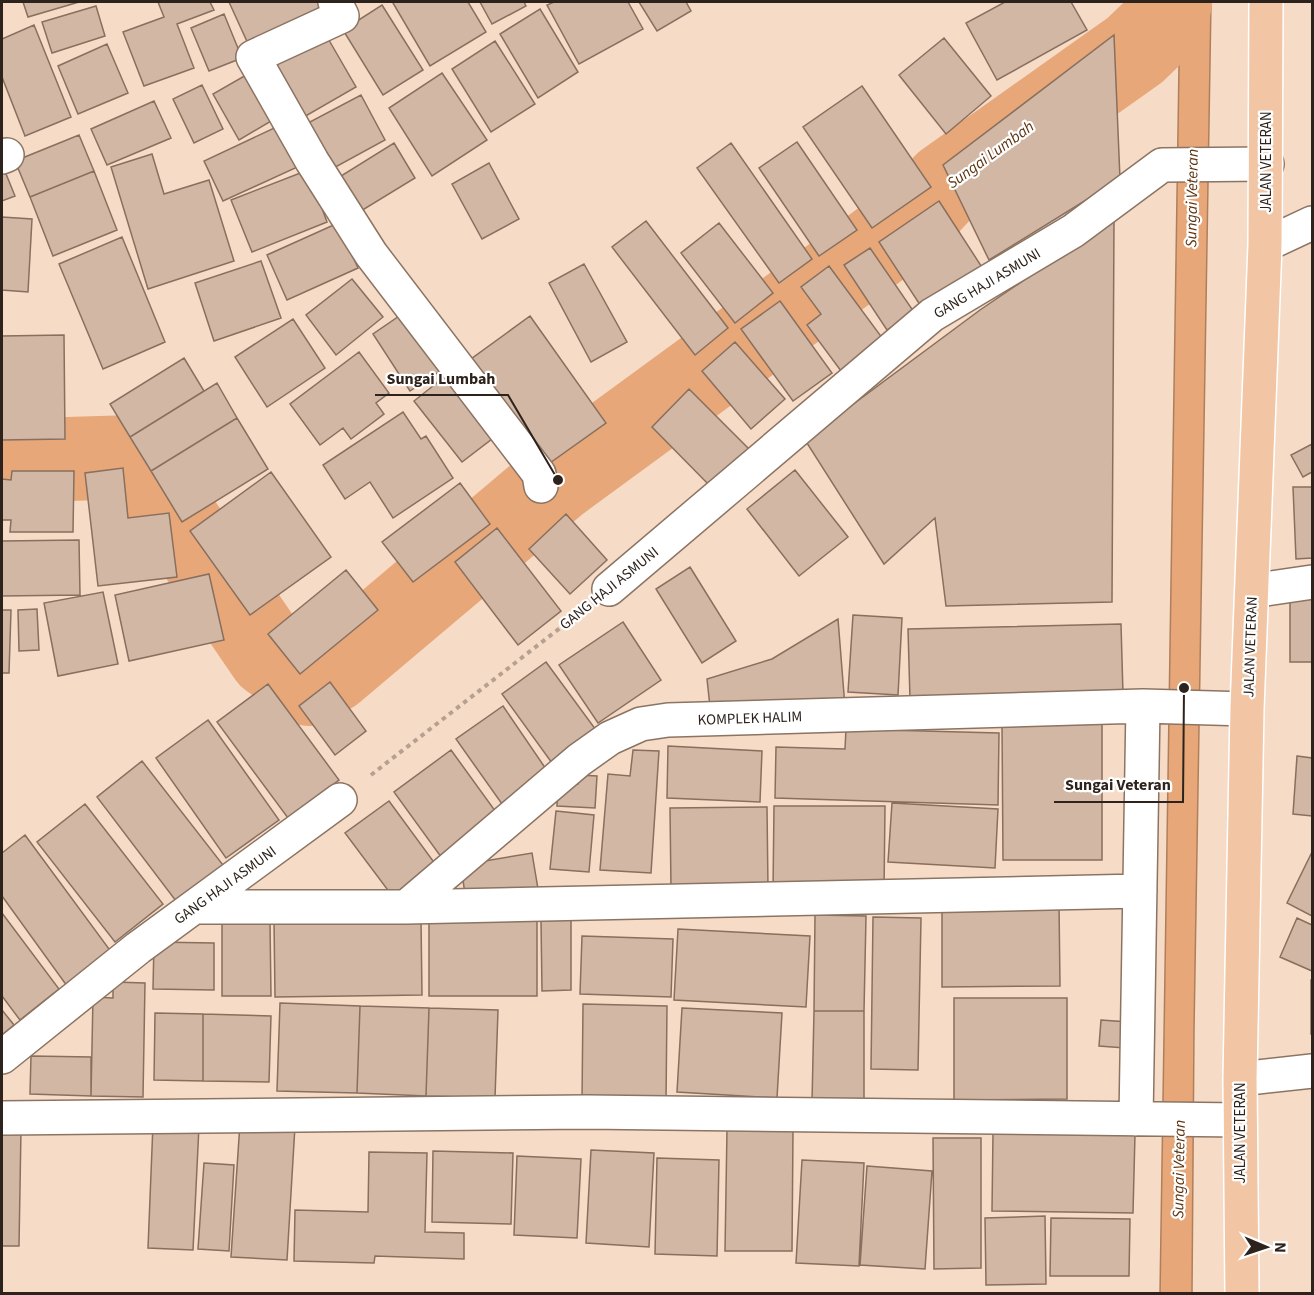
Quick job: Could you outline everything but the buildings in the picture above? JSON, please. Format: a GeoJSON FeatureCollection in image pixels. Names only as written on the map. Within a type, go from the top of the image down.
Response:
{"type":"FeatureCollection","features":[{"type":"Feature","properties":{"kind":"main road","name":"JALAN VETERAN"},"geometry":{"type":"LineString","coordinates":[[1242,1293],[1225,1120],[1240,1080],[1233,708],[1252,591],[1267,164],[1266,2]]}},
{"type":"Feature","properties":{"kind":"street"},"geometry":{"type":"LineString","coordinates":[[335,2],[342,16],[253,57],[312,161],[371,254],[539,474],[541,486]]}},
{"type":"Feature","properties":{"kind":"street","name":"GANG HAJI ASMUNI"},"geometry":{"type":"LineString","coordinates":[[609,589],[932,315],[1073,231],[1162,165],[1267,164]]}},
{"type":"Feature","properties":{"kind":"street"},"geometry":{"type":"LineString","coordinates":[[1265,245],[1312,223]]}},
{"type":"Feature","properties":{"kind":"street"},"geometry":{"type":"LineString","coordinates":[[1252,591],[1312,582]]}},
{"type":"Feature","properties":{"kind":"street"},"geometry":{"type":"LineString","coordinates":[[1147,1119],[1140,891],[1150,707]]}},
{"type":"Feature","properties":{"kind":"street","name":"KOMPLEK HALIM"},"geometry":{"type":"LineString","coordinates":[[406,907],[579,760],[610,738],[641,724],[668,720],[1150,707],[1233,708]]}},
{"type":"Feature","properties":{"kind":"street","name":"GANG HAJI ASMUNI"},"geometry":{"type":"LineString","coordinates":[[2,1057],[138,948],[340,800]]}},
{"type":"Feature","properties":{"kind":"street"},"geometry":{"type":"LineString","coordinates":[[196,907],[406,907],[1140,891]]}},
{"type":"Feature","properties":{"kind":"street"},"geometry":{"type":"LineString","coordinates":[[1240,1080],[1312,1071]]}},
{"type":"Feature","properties":{"kind":"street"},"geometry":{"type":"LineString","coordinates":[[2,1118],[587,1112],[1225,1120]]}},
{"type":"Feature","properties":{"kind":"path","name":"GANG HAJI ASMUNI"},"geometry":{"type":"LineString","coordinates":[[340,800],[609,589]]}},
{"type":"Feature","properties":{"kind":"water"},"geometry":{"type":"Polygon","coordinates":[[[1180,2],[1211,2],[1194,1030],[1192,1293],[1160,1294],[1180,2]]]}},
{"type":"Feature","properties":{"kind":"waterway","name":"Sungai Lumbah"},"geometry":{"type":"LineString","coordinates":[[2,461],[134,457],[270,656],[310,684],[333,670],[558,480],[912,221],[946,184],[1135,50],[1167,19],[1170,2]]}},
{"type":"Feature","properties":{"kind":"place","name":"Sungai Lumbah"},"geometry":{"type":"Point","coordinates":[558,480]}},
{"type":"Feature","properties":{"kind":"place","name":"Sungai Veteran"},"geometry":{"type":"Point","coordinates":[1184,688]}}]}
